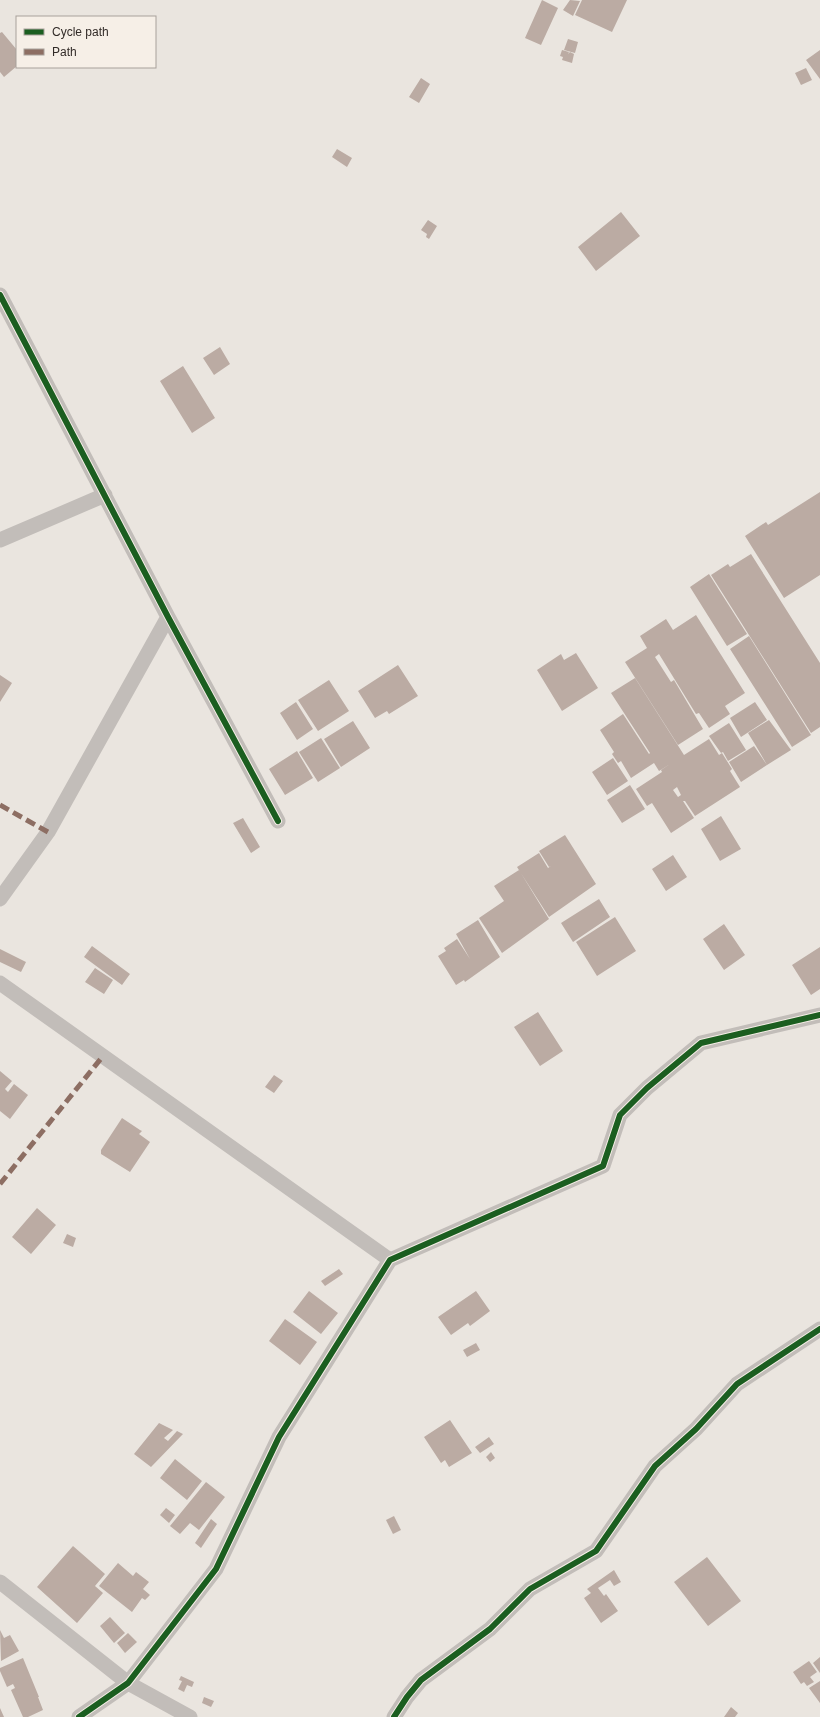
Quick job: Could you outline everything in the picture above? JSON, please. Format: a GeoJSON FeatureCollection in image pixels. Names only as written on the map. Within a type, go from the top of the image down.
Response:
{"type":"FeatureCollection","features":[{"type":"Feature","properties":{"kind":"street"},"geometry":{"type":"LineString","coordinates":[[0,295],[168,617],[278,821]]}},
{"type":"Feature","properties":{"kind":"street"},"geometry":{"type":"LineString","coordinates":[[0,540],[105,496]]}},
{"type":"Feature","properties":{"kind":"street"},"geometry":{"type":"LineString","coordinates":[[0,899],[48,832],[168,617]]}},
{"type":"Feature","properties":{"kind":"street"},"geometry":{"type":"LineString","coordinates":[[0,983],[390,1260]]}},
{"type":"Feature","properties":{"kind":"street"},"geometry":{"type":"LineString","coordinates":[[79,1717],[128,1683],[216,1569],[279,1437],[390,1260],[603,1166],[620,1115],[647,1088],[701,1043],[820,1015]]}},
{"type":"Feature","properties":{"kind":"street"},"geometry":{"type":"LineString","coordinates":[[394,1717],[407,1697],[421,1680],[490,1629],[530,1589],[596,1551],[655,1466],[696,1428],[737,1384],[820,1329]]}},
{"type":"Feature","properties":{"kind":"street"},"geometry":{"type":"LineString","coordinates":[[0,1582],[128,1683],[190,1717]]}},
{"type":"Feature","properties":{"kind":"building"},"geometry":{"type":"Polygon","coordinates":[[[542,0],[558,8],[541,45],[525,38],[542,0]]]}},
{"type":"Feature","properties":{"kind":"building"},"geometry":{"type":"Polygon","coordinates":[[[570,0],[580,1],[573,16],[563,10],[570,0]]]}},
{"type":"Feature","properties":{"kind":"building"},"geometry":{"type":"Polygon","coordinates":[[[582,0],[627,0],[612,32],[575,15],[582,0]]]}},
{"type":"Feature","properties":{"kind":"building"},"geometry":{"type":"Polygon","coordinates":[[[2,32],[16,49],[16,67],[4,77],[0,72],[0,33],[2,32]]]}},
{"type":"Feature","properties":{"kind":"building"},"geometry":{"type":"Polygon","coordinates":[[[568,39],[578,42],[575,53],[564,50],[568,39]]]}},
{"type":"Feature","properties":{"kind":"building"},"geometry":{"type":"Polygon","coordinates":[[[562,50],[569,52],[568,54],[570,52],[574,54],[572,63],[562,60],[563,57],[560,56],[562,50]]]}},
{"type":"Feature","properties":{"kind":"building"},"geometry":{"type":"Polygon","coordinates":[[[820,50],[820,79],[806,60],[820,50]]]}},
{"type":"Feature","properties":{"kind":"building"},"geometry":{"type":"Polygon","coordinates":[[[806,68],[812,80],[801,85],[795,73],[806,68]]]}},
{"type":"Feature","properties":{"kind":"building"},"geometry":{"type":"Polygon","coordinates":[[[421,78],[430,84],[419,103],[409,97],[421,78]]]}},
{"type":"Feature","properties":{"kind":"building"},"geometry":{"type":"Polygon","coordinates":[[[337,149],[352,158],[347,167],[332,157],[337,149]]]}},
{"type":"Feature","properties":{"kind":"building"},"geometry":{"type":"Polygon","coordinates":[[[621,212],[640,236],[596,271],[578,247],[621,212]]]}},
{"type":"Feature","properties":{"kind":"building"},"geometry":{"type":"Polygon","coordinates":[[[428,220],[437,226],[429,239],[426,237],[427,234],[421,230],[428,220]]]}},
{"type":"Feature","properties":{"kind":"building"},"geometry":{"type":"Polygon","coordinates":[[[220,347],[230,364],[214,375],[203,358],[220,347]]]}},
{"type":"Feature","properties":{"kind":"building"},"geometry":{"type":"Polygon","coordinates":[[[183,366],[215,418],[192,433],[160,381],[183,366]]]}},
{"type":"Feature","properties":{"kind":"building"},"geometry":{"type":"Polygon","coordinates":[[[820,492],[820,575],[784,598],[745,536],[766,522],[768,525],[820,492]]]}},
{"type":"Feature","properties":{"kind":"building"},"geometry":{"type":"Polygon","coordinates":[[[751,554],[820,663],[820,727],[811,733],[711,575],[728,564],[730,567],[751,554]]]}},
{"type":"Feature","properties":{"kind":"building"},"geometry":{"type":"Polygon","coordinates":[[[709,574],[747,634],[727,646],[690,587],[709,574]]]}},
{"type":"Feature","properties":{"kind":"building"},"geometry":{"type":"Polygon","coordinates":[[[696,615],[745,693],[725,706],[730,714],[709,728],[699,713],[696,714],[659,654],[655,657],[671,682],[674,680],[703,729],[678,745],[625,662],[647,648],[640,636],[666,619],[673,630],[696,615]]]}},
{"type":"Feature","properties":{"kind":"building"},"geometry":{"type":"Polygon","coordinates":[[[749,636],[811,735],[792,747],[730,649],[749,636]]]}},
{"type":"Feature","properties":{"kind":"building"},"geometry":{"type":"Polygon","coordinates":[[[576,653],[598,688],[562,711],[537,670],[561,654],[564,660],[576,653]]]}},
{"type":"Feature","properties":{"kind":"building"},"geometry":{"type":"Polygon","coordinates":[[[398,665],[418,696],[389,714],[387,711],[375,718],[358,691],[398,665]]]}},
{"type":"Feature","properties":{"kind":"building"},"geometry":{"type":"Polygon","coordinates":[[[0,675],[12,683],[0,702],[0,675]]]}},
{"type":"Feature","properties":{"kind":"building"},"geometry":{"type":"Polygon","coordinates":[[[635,678],[684,755],[709,739],[719,755],[722,753],[732,769],[730,771],[740,787],[695,816],[685,801],[683,801],[694,818],[671,833],[652,803],[647,806],[636,789],[662,772],[661,770],[670,764],[659,771],[654,763],[631,778],[621,761],[618,763],[612,754],[614,752],[600,730],[623,714],[649,754],[650,753],[611,693],[635,678]],[[677,787],[673,790],[678,797],[681,795],[677,787]]]}},
{"type":"Feature","properties":{"kind":"building"},"geometry":{"type":"Polygon","coordinates":[[[329,680],[349,711],[318,731],[298,700],[329,680]]]}},
{"type":"Feature","properties":{"kind":"building"},"geometry":{"type":"Polygon","coordinates":[[[296,702],[313,729],[297,740],[280,713],[296,702]]]}},
{"type":"Feature","properties":{"kind":"building"},"geometry":{"type":"Polygon","coordinates":[[[755,702],[767,720],[741,737],[730,718],[755,702]]]}},
{"type":"Feature","properties":{"kind":"building"},"geometry":{"type":"Polygon","coordinates":[[[769,720],[791,750],[767,765],[748,733],[769,720]]]}},
{"type":"Feature","properties":{"kind":"building"},"geometry":{"type":"Polygon","coordinates":[[[353,721],[370,748],[341,767],[324,739],[353,721]]]}},
{"type":"Feature","properties":{"kind":"building"},"geometry":{"type":"Polygon","coordinates":[[[729,723],[746,750],[728,761],[723,752],[721,753],[709,736],[729,723]]]}},
{"type":"Feature","properties":{"kind":"building"},"geometry":{"type":"Polygon","coordinates":[[[321,738],[340,768],[318,782],[299,752],[321,738]]]}},
{"type":"Feature","properties":{"kind":"building"},"geometry":{"type":"Polygon","coordinates":[[[754,746],[767,765],[741,782],[729,762],[754,746]]]}},
{"type":"Feature","properties":{"kind":"building"},"geometry":{"type":"Polygon","coordinates":[[[297,751],[313,778],[285,795],[269,769],[297,751]]]}},
{"type":"Feature","properties":{"kind":"building"},"geometry":{"type":"Polygon","coordinates":[[[613,758],[628,781],[607,795],[592,772],[613,758]]]}},
{"type":"Feature","properties":{"kind":"building"},"geometry":{"type":"Polygon","coordinates":[[[630,785],[645,809],[622,823],[607,800],[630,785]]]}},
{"type":"Feature","properties":{"kind":"building"},"geometry":{"type":"Polygon","coordinates":[[[721,816],[741,849],[720,861],[701,829],[721,816]]]}},
{"type":"Feature","properties":{"kind":"building"},"geometry":{"type":"Polygon","coordinates":[[[243,818],[260,847],[251,853],[233,823],[243,818]]]}},
{"type":"Feature","properties":{"kind":"building"},"geometry":{"type":"Polygon","coordinates":[[[565,835],[596,884],[549,917],[517,867],[539,853],[548,868],[551,866],[549,867],[539,851],[565,835]]]}},
{"type":"Feature","properties":{"kind":"building"},"geometry":{"type":"Polygon","coordinates":[[[673,855],[687,877],[666,891],[652,869],[673,855]]]}},
{"type":"Feature","properties":{"kind":"building"},"geometry":{"type":"Polygon","coordinates":[[[519,870],[549,919],[502,953],[479,918],[504,901],[494,886],[519,870]]]}},
{"type":"Feature","properties":{"kind":"building"},"geometry":{"type":"Polygon","coordinates":[[[599,899],[610,917],[573,942],[561,923],[599,899]]]}},
{"type":"Feature","properties":{"kind":"building"},"geometry":{"type":"Polygon","coordinates":[[[615,917],[636,951],[597,976],[576,942],[615,917]]]}},
{"type":"Feature","properties":{"kind":"building"},"geometry":{"type":"Polygon","coordinates":[[[478,920],[500,957],[465,982],[464,980],[456,985],[438,956],[446,951],[444,948],[457,939],[470,959],[456,934],[478,920]]]}},
{"type":"Feature","properties":{"kind":"building"},"geometry":{"type":"Polygon","coordinates":[[[724,924],[745,955],[724,970],[703,939],[724,924]]]}},
{"type":"Feature","properties":{"kind":"building"},"geometry":{"type":"Polygon","coordinates":[[[92,946],[130,974],[122,985],[84,957],[92,946]]]}},
{"type":"Feature","properties":{"kind":"building"},"geometry":{"type":"Polygon","coordinates":[[[820,947],[820,989],[811,995],[792,965],[820,947]]]}},
{"type":"Feature","properties":{"kind":"building"},"geometry":{"type":"Polygon","coordinates":[[[0,949],[26,962],[21,972],[0,962],[0,949]]]}},
{"type":"Feature","properties":{"kind":"building"},"geometry":{"type":"Polygon","coordinates":[[[95,968],[113,980],[104,994],[85,982],[95,968]]]}},
{"type":"Feature","properties":{"kind":"building"},"geometry":{"type":"Polygon","coordinates":[[[538,1012],[563,1051],[540,1066],[514,1027],[538,1012]]]}},
{"type":"Feature","properties":{"kind":"building"},"geometry":{"type":"Polygon","coordinates":[[[0,1071],[12,1081],[5,1089],[8,1092],[14,1084],[28,1095],[10,1119],[0,1111],[0,1071]]]}},
{"type":"Feature","properties":{"kind":"building"},"geometry":{"type":"Polygon","coordinates":[[[274,1075],[283,1081],[274,1093],[265,1087],[274,1075]]]}},
{"type":"Feature","properties":{"kind":"building"},"geometry":{"type":"Polygon","coordinates":[[[122,1118],[142,1131],[139,1134],[150,1142],[130,1172],[101,1154],[101,1150],[122,1118]]]}},
{"type":"Feature","properties":{"kind":"building"},"geometry":{"type":"Polygon","coordinates":[[[37,1208],[56,1225],[31,1254],[12,1237],[37,1208]]]}},
{"type":"Feature","properties":{"kind":"building"},"geometry":{"type":"Polygon","coordinates":[[[67,1234],[76,1238],[73,1247],[63,1243],[67,1234]]]}},
{"type":"Feature","properties":{"kind":"building"},"geometry":{"type":"Polygon","coordinates":[[[339,1269],[343,1274],[325,1286],[321,1281],[339,1269]]]}},
{"type":"Feature","properties":{"kind":"building"},"geometry":{"type":"Polygon","coordinates":[[[309,1291],[338,1313],[321,1334],[293,1312],[309,1291]]]}},
{"type":"Feature","properties":{"kind":"building"},"geometry":{"type":"Polygon","coordinates":[[[476,1291],[490,1311],[470,1326],[468,1323],[451,1335],[438,1317],[476,1291]]]}},
{"type":"Feature","properties":{"kind":"building"},"geometry":{"type":"Polygon","coordinates":[[[285,1319],[317,1342],[300,1365],[269,1341],[285,1319]]]}},
{"type":"Feature","properties":{"kind":"building"},"geometry":{"type":"Polygon","coordinates":[[[476,1343],[480,1350],[467,1357],[463,1350],[476,1343]]]}},
{"type":"Feature","properties":{"kind":"building"},"geometry":{"type":"Polygon","coordinates":[[[450,1420],[472,1453],[449,1467],[445,1460],[441,1463],[424,1437],[450,1420]]]}},
{"type":"Feature","properties":{"kind":"building"},"geometry":{"type":"Polygon","coordinates":[[[159,1423],[173,1430],[164,1438],[168,1441],[177,1431],[183,1434],[151,1467],[134,1454],[159,1423]]]}},
{"type":"Feature","properties":{"kind":"building"},"geometry":{"type":"Polygon","coordinates":[[[489,1437],[494,1444],[480,1453],[475,1447],[489,1437]]]}},
{"type":"Feature","properties":{"kind":"building"},"geometry":{"type":"Polygon","coordinates":[[[491,1452],[495,1458],[490,1462],[486,1457],[491,1452]]]}},
{"type":"Feature","properties":{"kind":"building"},"geometry":{"type":"Polygon","coordinates":[[[175,1459],[202,1481],[187,1500],[160,1478],[175,1459]]]}},
{"type":"Feature","properties":{"kind":"building"},"geometry":{"type":"Polygon","coordinates":[[[206,1482],[225,1497],[199,1530],[190,1523],[180,1534],[170,1526],[206,1482]]]}},
{"type":"Feature","properties":{"kind":"building"},"geometry":{"type":"Polygon","coordinates":[[[166,1508],[175,1515],[169,1523],[160,1515],[166,1508]]]}},
{"type":"Feature","properties":{"kind":"building"},"geometry":{"type":"Polygon","coordinates":[[[394,1516],[401,1530],[393,1534],[386,1520],[394,1516]]]}},
{"type":"Feature","properties":{"kind":"building"},"geometry":{"type":"Polygon","coordinates":[[[211,1519],[217,1524],[201,1548],[195,1543],[211,1519]]]}},
{"type":"Feature","properties":{"kind":"building"},"geometry":{"type":"Polygon","coordinates":[[[73,1546],[105,1574],[95,1586],[103,1593],[77,1623],[37,1587],[73,1546]]]}},
{"type":"Feature","properties":{"kind":"building"},"geometry":{"type":"Polygon","coordinates":[[[707,1557],[741,1601],[708,1626],[674,1582],[707,1557]]]}},
{"type":"Feature","properties":{"kind":"building"},"geometry":{"type":"Polygon","coordinates":[[[118,1563],[133,1576],[136,1572],[149,1582],[143,1589],[150,1595],[145,1600],[142,1598],[132,1612],[99,1586],[118,1563]]]}},
{"type":"Feature","properties":{"kind":"building"},"geometry":{"type":"Polygon","coordinates":[[[614,1570],[621,1582],[614,1586],[610,1580],[598,1588],[604,1596],[606,1594],[618,1611],[601,1623],[584,1598],[591,1593],[587,1589],[614,1570]]]}},
{"type":"Feature","properties":{"kind":"building"},"geometry":{"type":"Polygon","coordinates":[[[110,1617],[125,1633],[114,1643],[100,1626],[110,1617]]]}},
{"type":"Feature","properties":{"kind":"building"},"geometry":{"type":"Polygon","coordinates":[[[0,1630],[4,1638],[10,1635],[19,1651],[1,1661],[0,1630]]]}},
{"type":"Feature","properties":{"kind":"building"},"geometry":{"type":"Polygon","coordinates":[[[128,1633],[137,1642],[125,1653],[117,1643],[128,1633]]]}},
{"type":"Feature","properties":{"kind":"building"},"geometry":{"type":"Polygon","coordinates":[[[820,1657],[820,1673],[813,1663],[820,1657]]]}},
{"type":"Feature","properties":{"kind":"building"},"geometry":{"type":"Polygon","coordinates":[[[23,1658],[43,1710],[28,1717],[23,1717],[11,1690],[15,1688],[13,1684],[7,1687],[0,1671],[0,1668],[23,1658]]]}},
{"type":"Feature","properties":{"kind":"building"},"geometry":{"type":"Polygon","coordinates":[[[809,1661],[817,1672],[810,1677],[814,1682],[807,1686],[804,1682],[801,1684],[793,1672],[809,1661]]]}},
{"type":"Feature","properties":{"kind":"building"},"geometry":{"type":"Polygon","coordinates":[[[181,1676],[194,1682],[192,1687],[187,1685],[184,1692],[178,1689],[182,1681],[179,1680],[181,1676]]]}},
{"type":"Feature","properties":{"kind":"building"},"geometry":{"type":"Polygon","coordinates":[[[820,1681],[820,1703],[809,1688],[820,1681]]]}},
{"type":"Feature","properties":{"kind":"building"},"geometry":{"type":"Polygon","coordinates":[[[204,1697],[214,1701],[211,1707],[202,1703],[204,1697]]]}},
{"type":"Feature","properties":{"kind":"building"},"geometry":{"type":"Polygon","coordinates":[[[731,1707],[738,1713],[735,1717],[724,1717],[731,1707]]]}},
{"type":"Feature","properties":{"kind":"building"},"geometry":{"type":"Polygon","coordinates":[[[0,1708],[4,1717],[0,1717],[0,1708]]]}},
{"type":"Feature","properties":{"kind":"marked path"},"geometry":{"type":"LineString","coordinates":[[0,805],[48,832]]}},
{"type":"Feature","properties":{"kind":"marked path"},"geometry":{"type":"LineString","coordinates":[[0,1184],[103,1056]]}},
{"type":"Feature","properties":{"kind":"cycle path"},"geometry":{"type":"LineString","coordinates":[[0,295],[168,617],[278,821]]}},
{"type":"Feature","properties":{"kind":"cycle path"},"geometry":{"type":"LineString","coordinates":[[79,1717],[128,1683],[216,1569],[279,1437],[390,1260],[603,1166],[620,1115],[647,1088],[701,1043],[820,1015]]}},
{"type":"Feature","properties":{"kind":"cycle path"},"geometry":{"type":"LineString","coordinates":[[394,1717],[407,1697],[421,1680],[490,1629],[530,1589],[596,1551],[655,1466],[696,1429],[737,1384],[820,1329]]}}]}
